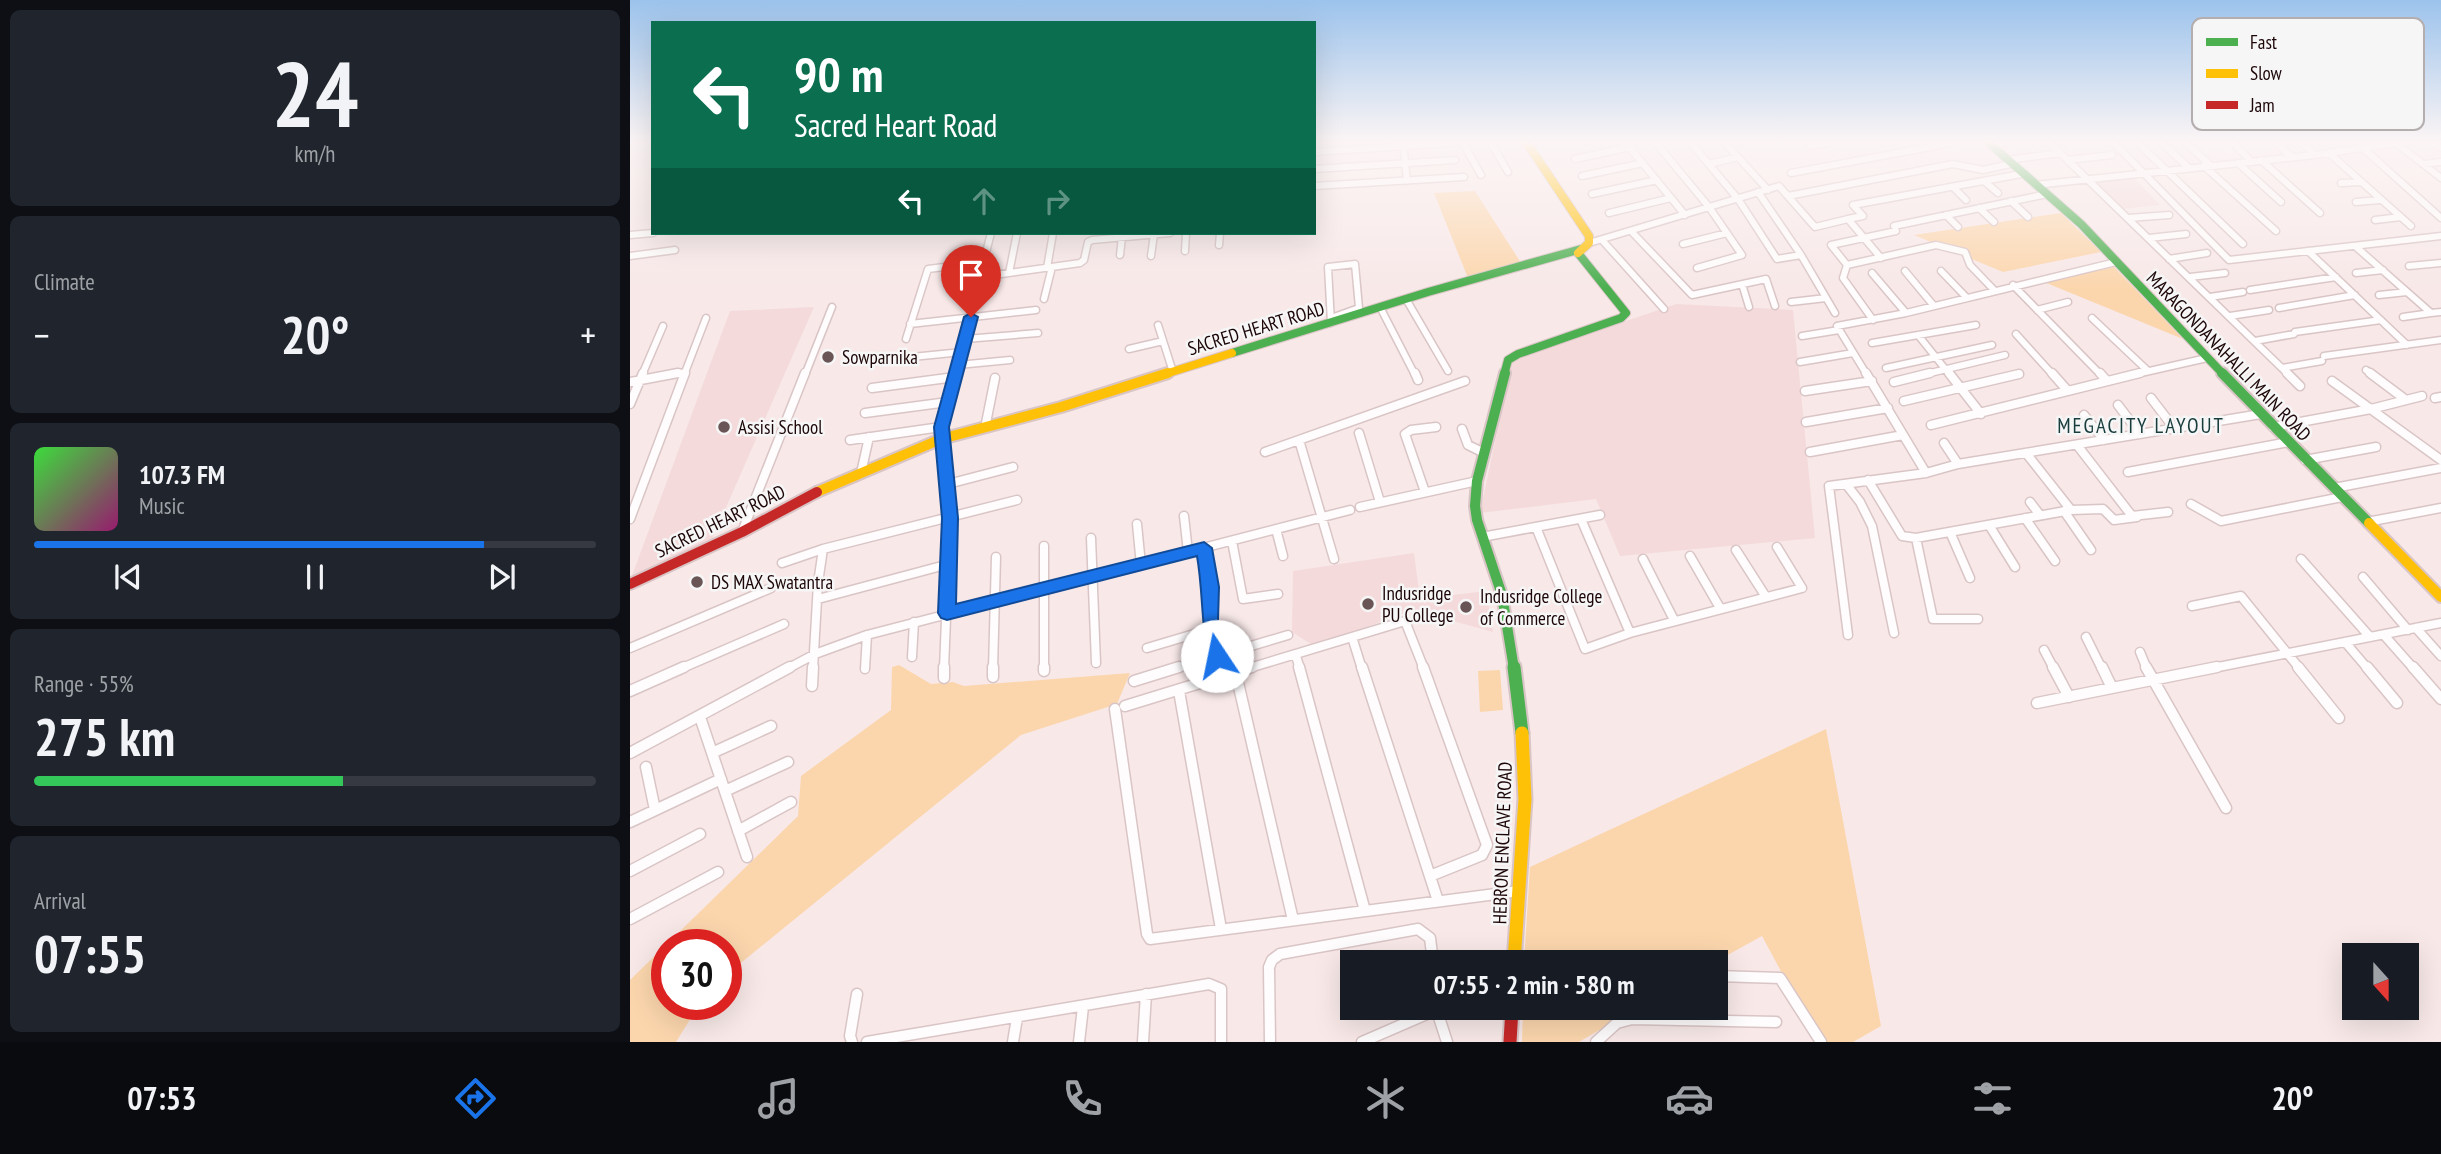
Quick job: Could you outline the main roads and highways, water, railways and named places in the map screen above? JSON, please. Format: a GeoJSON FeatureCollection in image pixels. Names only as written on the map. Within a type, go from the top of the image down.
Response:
{"type":"FeatureCollection","features":[{"type":"Feature","properties":{"kind":"place","name":"Sowparnika"},"geometry":{"type":"Point","coordinates":[828,357]}},
{"type":"Feature","properties":{"kind":"place","name":"Assisi School"},"geometry":{"type":"Point","coordinates":[724,427]}},
{"type":"Feature","properties":{"kind":"place","name":"DS MAX Swatantra"},"geometry":{"type":"Point","coordinates":[697,582]}},
{"type":"Feature","properties":{"kind":"place","name":"Indusridge PU College"},"geometry":{"type":"Point","coordinates":[1368,604]}},
{"type":"Feature","properties":{"kind":"place","name":"Indusridge College of Commerce"},"geometry":{"type":"Point","coordinates":[1466,607]}},
{"type":"Feature","properties":{"kind":"district","name":"MEGACITY LAYOUT"},"geometry":{"type":"Point","coordinates":[2141,425]}}]}
